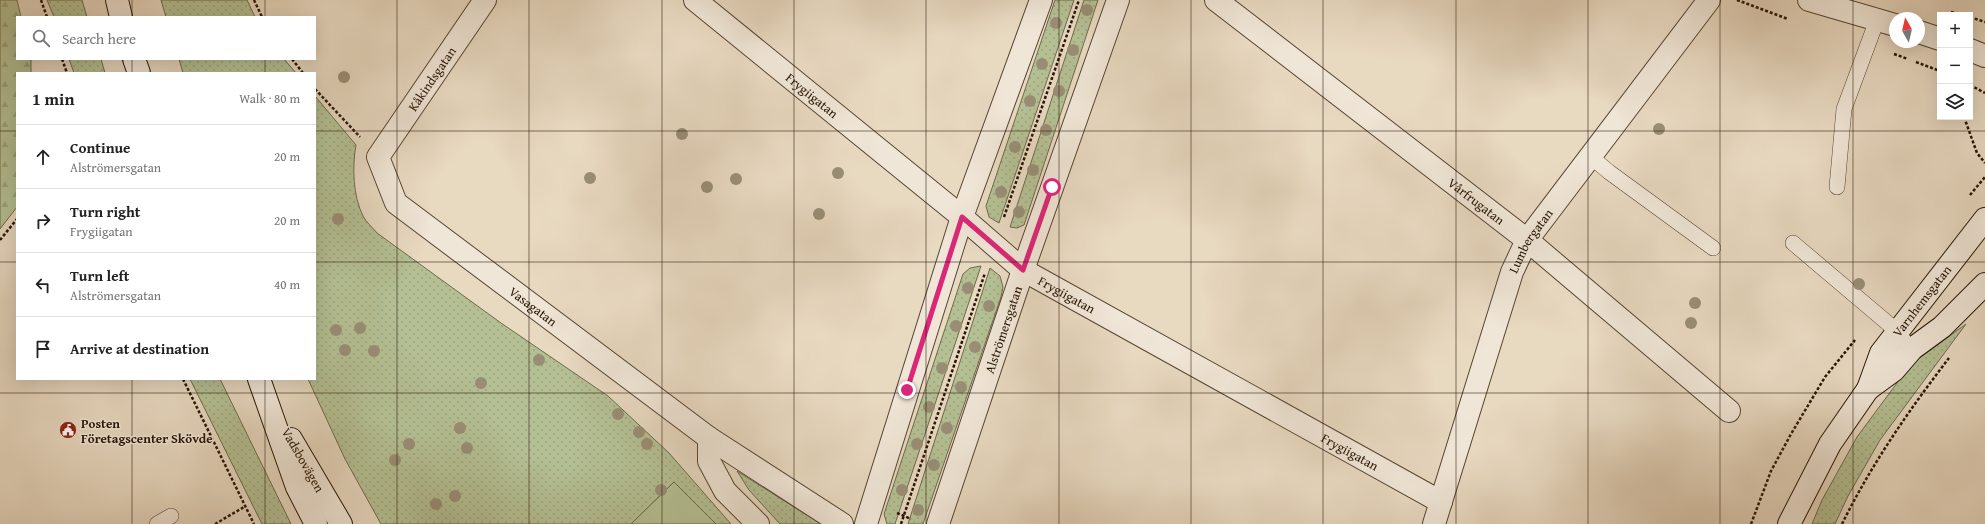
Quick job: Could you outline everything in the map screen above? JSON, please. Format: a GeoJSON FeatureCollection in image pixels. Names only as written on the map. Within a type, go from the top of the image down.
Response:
{"type":"FeatureCollection","features":[{"type":"Feature","properties":{"kind":"street"},"geometry":{"type":"LineString","coordinates":[[117,0],[122,16]]}},
{"type":"Feature","properties":{"kind":"street","name":"Kåkindsgatan"},"geometry":{"type":"LineString","coordinates":[[378,157],[485,0]]}},
{"type":"Feature","properties":{"kind":"street","name":"Frygiigatan"},"geometry":{"type":"LineString","coordinates":[[695,0],[962,217],[1023,270],[1441,502]]}},
{"type":"Feature","properties":{"kind":"street"},"geometry":{"type":"LineString","coordinates":[[866,524],[962,217],[1041,0]]}},
{"type":"Feature","properties":{"kind":"street","name":"Alströmersgatan"},"geometry":{"type":"LineString","coordinates":[[938,524],[1023,270],[1118,0]]}},
{"type":"Feature","properties":{"kind":"street","name":"Vårfrugatan"},"geometry":{"type":"LineString","coordinates":[[1216,0],[1527,240],[1729,411]]}},
{"type":"Feature","properties":{"kind":"street","name":"Lumbergatan"},"geometry":{"type":"LineString","coordinates":[[1434,524],[1512,272],[1527,240],[1709,0]]}},
{"type":"Feature","properties":{"kind":"street"},"geometry":{"type":"LineString","coordinates":[[1810,0],[1886,22]]}},
{"type":"Feature","properties":{"kind":"street"},"geometry":{"type":"LineString","coordinates":[[1925,34],[1937,37]]}},
{"type":"Feature","properties":{"kind":"street"},"geometry":{"type":"LineString","coordinates":[[1973,51],[1985,56]]}},
{"type":"Feature","properties":{"kind":"street"},"geometry":{"type":"LineString","coordinates":[[134,60],[139,72]]}},
{"type":"Feature","properties":{"kind":"street","name":"Vasagatan"},"geometry":{"type":"LineString","coordinates":[[378,157],[396,203],[709,438],[842,524]]}},
{"type":"Feature","properties":{"kind":"street","name":"Varnhemsgatan"},"geometry":{"type":"LineString","coordinates":[[1789,524],[1794,511],[1830,444],[1868,389],[1881,353],[1985,219]]}},
{"type":"Feature","properties":{"kind":"street","name":"Varnhemsgatan"},"geometry":{"type":"LineString","coordinates":[[1868,389],[1894,370],[1912,349],[1942,327],[1985,284]]}},
{"type":"Feature","properties":{"kind":"street","name":"Vadsbovägen"},"geometry":{"type":"LineString","coordinates":[[262,388],[297,487],[316,524]]}},
{"type":"Feature","properties":{"kind":"street","name":"Vadsbovägen"},"geometry":{"type":"LineString","coordinates":[[262,388],[341,524]]}},
{"type":"Feature","properties":{"kind":"street"},"geometry":{"type":"LineString","coordinates":[[709,438],[709,461],[725,491],[758,524]]}},
{"type":"Feature","properties":{"kind":"lane"},"geometry":{"type":"LineString","coordinates":[[1837,187],[1844,109],[1886,22]]}},
{"type":"Feature","properties":{"kind":"lane"},"geometry":{"type":"LineString","coordinates":[[1590,156],[1609,172],[1713,248]]}},
{"type":"Feature","properties":{"kind":"lane"},"geometry":{"type":"LineString","coordinates":[[1793,243],[1897,331],[1912,349]]}},
{"type":"Feature","properties":{"kind":"lane"},"geometry":{"type":"LineString","coordinates":[[157,524],[171,516]]}},
{"type":"Feature","properties":{"kind":"path"},"geometry":{"type":"LineString","coordinates":[[41,0],[47,16]]}},
{"type":"Feature","properties":{"kind":"path"},"geometry":{"type":"LineString","coordinates":[[254,0],[262,16]]}},
{"type":"Feature","properties":{"kind":"path"},"geometry":{"type":"LineString","coordinates":[[1973,18],[1985,22]]}},
{"type":"Feature","properties":{"kind":"path"},"geometry":{"type":"LineString","coordinates":[[62,60],[66,72]]}},
{"type":"Feature","properties":{"kind":"path"},"geometry":{"type":"LineString","coordinates":[[293,60],[302,72]]}},
{"type":"Feature","properties":{"kind":"path"},"geometry":{"type":"LineString","coordinates":[[1973,87],[1985,93]]}},
{"type":"Feature","properties":{"kind":"path"},"geometry":{"type":"LineString","coordinates":[[316,90],[378,157]]}},
{"type":"Feature","properties":{"kind":"path"},"geometry":{"type":"LineString","coordinates":[[1965,120],[1977,153],[1985,163]]}},
{"type":"Feature","properties":{"kind":"path"},"geometry":{"type":"LineString","coordinates":[[0,240],[16,220]]}},
{"type":"Feature","properties":{"kind":"path"},"geometry":{"type":"LineString","coordinates":[[1842,524],[1854,499],[1904,418],[1954,352]]}},
{"type":"Feature","properties":{"kind":"path"},"geometry":{"type":"LineString","coordinates":[[183,380],[244,507],[254,524]]}},
{"type":"Feature","properties":{"kind":"path"},"geometry":{"type":"LineString","coordinates":[[215,524],[244,507]]}},
{"type":"Feature","properties":{"kind":"green space"},"geometry":{"type":"Polygon","coordinates":[[[0,0],[17,0],[21,16],[16,16],[16,60],[31,60],[31,72],[16,72],[16,208],[0,229],[0,0]]]}},
{"type":"Feature","properties":{"kind":"green space"},"geometry":{"type":"Polygon","coordinates":[[[47,0],[82,0],[87,16],[54,16],[47,0]]]}},
{"type":"Feature","properties":{"kind":"green space"},"geometry":{"type":"Polygon","coordinates":[[[161,0],[247,0],[255,16],[166,16],[161,0]]]}},
{"type":"Feature","properties":{"kind":"green space"},"geometry":{"type":"Polygon","coordinates":[[[1055,0],[1074,0],[999,223],[989,217],[986,206],[1055,0]]]}},
{"type":"Feature","properties":{"kind":"green space"},"geometry":{"type":"Polygon","coordinates":[[[1084,0],[1098,0],[1024,225],[1017,228],[1010,227],[1084,0]]]}},
{"type":"Feature","properties":{"kind":"green space"},"geometry":{"type":"Polygon","coordinates":[[[69,60],[101,60],[105,72],[74,72],[69,60]]]}},
{"type":"Feature","properties":{"kind":"green space"},"geometry":{"type":"Polygon","coordinates":[[[179,60],[285,60],[295,72],[183,72],[179,60]]]}},
{"type":"Feature","properties":{"kind":"green space"},"geometry":{"type":"Polygon","coordinates":[[[316,97],[356,145],[354,181],[357,200],[364,218],[377,233],[501,323],[608,396],[669,453],[731,524],[716,524],[674,482],[631,524],[381,524],[345,459],[308,380],[316,380],[316,97]]]}},
{"type":"Feature","properties":{"kind":"green space"},"geometry":{"type":"Polygon","coordinates":[[[981,266],[895,524],[887,524],[884,514],[963,274],[970,268],[981,266]]]}},
{"type":"Feature","properties":{"kind":"green space"},"geometry":{"type":"Polygon","coordinates":[[[990,268],[1000,276],[1003,287],[1001,297],[923,524],[908,524],[990,268]]]}},
{"type":"Feature","properties":{"kind":"green space"},"geometry":{"type":"Polygon","coordinates":[[[1966,324],[1880,440],[1848,496],[1835,524],[1812,524],[1822,500],[1857,437],[1911,364],[1966,324]]]}},
{"type":"Feature","properties":{"kind":"green space"},"geometry":{"type":"Polygon","coordinates":[[[190,380],[220,380],[291,524],[262,524],[190,380]]]}},
{"type":"Feature","properties":{"kind":"green space"},"geometry":{"type":"Polygon","coordinates":[[[737,471],[821,524],[780,524],[749,490],[737,471]]]}},
{"type":"Feature","properties":{"kind":"green space"},"geometry":{"type":"Polygon","coordinates":[[[674,482],[716,524],[631,524],[674,482]]]}},
{"type":"Feature","properties":{"kind":"place","name":"Posten Företagscenter Skövde"},"geometry":{"type":"Point","coordinates":[68,430]}},
{"type":"Feature","properties":{"kind":"route"},"geometry":{"type":"LineString","coordinates":[[907,390],[962,217],[1023,270],[1052,187]]}}]}
